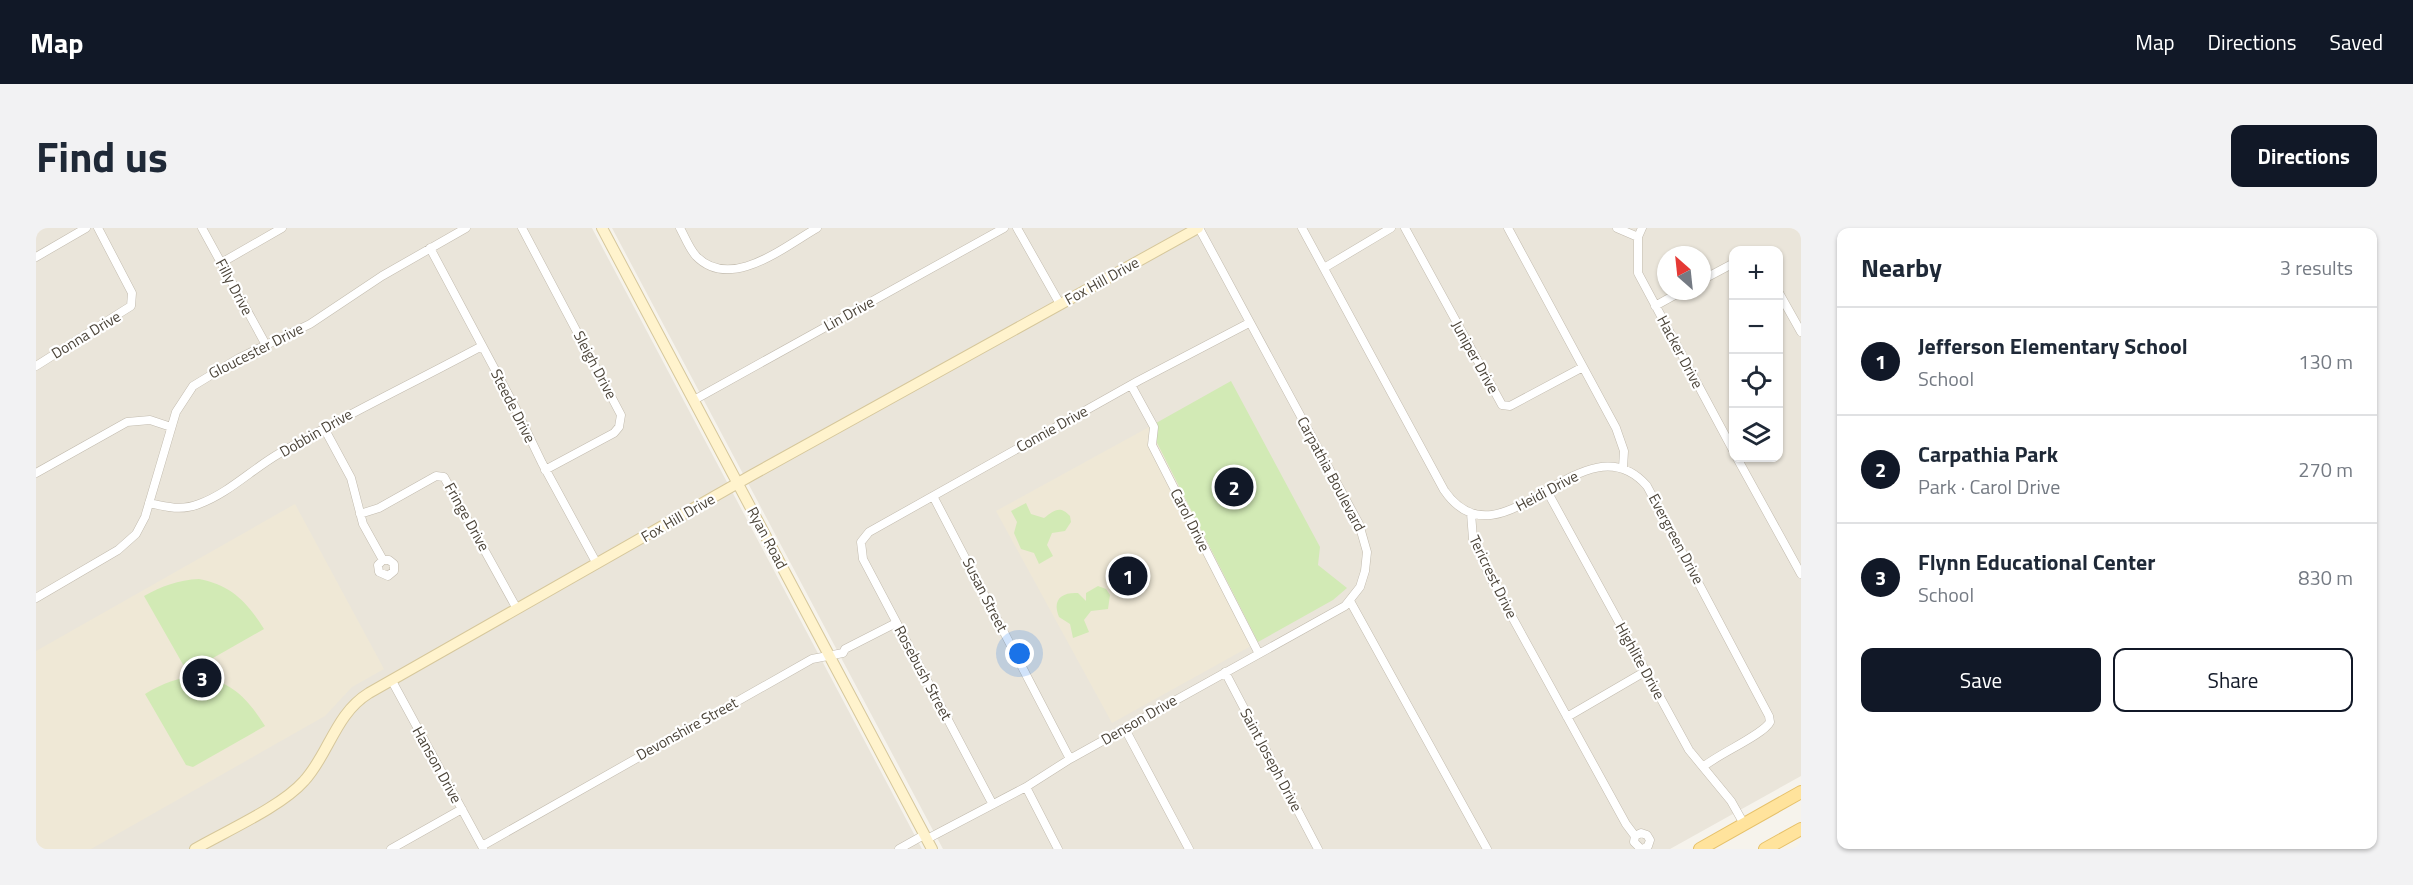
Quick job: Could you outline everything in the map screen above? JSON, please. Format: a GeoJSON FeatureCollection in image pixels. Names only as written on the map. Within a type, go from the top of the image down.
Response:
{"type":"FeatureCollection","features":[{"type":"Feature","properties":{"kind":"main road"},"geometry":{"type":"LineString","coordinates":[[1700,849],[1714,845],[1744,824],[1801,792]]}},
{"type":"Feature","properties":{"kind":"main road"},"geometry":{"type":"LineString","coordinates":[[1765,849],[1801,829]]}},
{"type":"Feature","properties":{"kind":"street"},"geometry":{"type":"LineString","coordinates":[[36,257],[86,228]]}},
{"type":"Feature","properties":{"kind":"street","name":"Donna Drive"},"geometry":{"type":"LineString","coordinates":[[36,366],[123,313],[133,301],[129,286],[98,228]]}},
{"type":"Feature","properties":{"kind":"street","name":"Filly Drive"},"geometry":{"type":"LineString","coordinates":[[202,228],[266,345]]}},
{"type":"Feature","properties":{"kind":"street"},"geometry":{"type":"LineString","coordinates":[[221,263],[282,228]]}},
{"type":"Feature","properties":{"kind":"street","name":"Gloucester Drive"},"geometry":{"type":"LineString","coordinates":[[36,598],[126,545],[141,527],[171,427],[182,398],[193,386],[266,345],[310,324],[376,279],[466,228]]}},
{"type":"Feature","properties":{"kind":"street","name":"Sleigh Drive"},"geometry":{"type":"LineString","coordinates":[[522,228],[621,416],[619,427],[614,433],[545,470]]}},
{"type":"Feature","properties":{"kind":"street","name":"Ryan Road"},"geometry":{"type":"LineString","coordinates":[[602,228],[927,841]]}},
{"type":"Feature","properties":{"kind":"street"},"geometry":{"type":"LineString","coordinates":[[680,228],[698,258],[713,267],[726,270],[748,266],[818,228]]}},
{"type":"Feature","properties":{"kind":"street","name":"Lin Drive"},"geometry":{"type":"LineString","coordinates":[[694,400],[1004,228]]}},
{"type":"Feature","properties":{"kind":"street"},"geometry":{"type":"LineString","coordinates":[[1017,228],[1060,304]]}},
{"type":"Feature","properties":{"kind":"street","name":"Fox Hill Drive"},"geometry":{"type":"LineString","coordinates":[[195,849],[291,794],[312,771],[347,712],[361,698],[738,484],[1199,228]]}},
{"type":"Feature","properties":{"kind":"street","name":"Carpathia Boulevard"},"geometry":{"type":"LineString","coordinates":[[1199,228],[1364,537],[1367,552],[1365,571],[1360,587],[1350,600]]}},
{"type":"Feature","properties":{"kind":"street","name":"Tericrest Drive"},"geometry":{"type":"LineString","coordinates":[[1302,228],[1444,490],[1457,505],[1471,513],[1473,539],[1484,565],[1566,717],[1635,836],[1635,845],[1642,849],[1650,843],[1649,837],[1644,833],[1635,836]]}},
{"type":"Feature","properties":{"kind":"street"},"geometry":{"type":"LineString","coordinates":[[1324,268],[1391,228]]}},
{"type":"Feature","properties":{"kind":"street","name":"Juniper Drive"},"geometry":{"type":"LineString","coordinates":[[1405,228],[1503,405],[1510,406],[1583,367]]}},
{"type":"Feature","properties":{"kind":"street"},"geometry":{"type":"LineString","coordinates":[[1508,228],[1620,438],[1625,459],[1623,468]]}},
{"type":"Feature","properties":{"kind":"street"},"geometry":{"type":"LineString","coordinates":[[1617,228],[1638,237],[1642,228]]}},
{"type":"Feature","properties":{"kind":"street","name":"Hacker Drive"},"geometry":{"type":"LineString","coordinates":[[1638,237],[1638,273],[1729,443]]}},
{"type":"Feature","properties":{"kind":"street","name":"Steede Drive"},"geometry":{"type":"LineString","coordinates":[[430,248],[545,470],[597,564]]}},
{"type":"Feature","properties":{"kind":"street"},"geometry":{"type":"LineString","coordinates":[[1711,275],[1729,266]]}},
{"type":"Feature","properties":{"kind":"street"},"geometry":{"type":"LineString","coordinates":[[1783,298],[1801,332]]}},
{"type":"Feature","properties":{"kind":"street"},"geometry":{"type":"LineString","coordinates":[[1655,306],[1666,300]]}},
{"type":"Feature","properties":{"kind":"street","name":"Connie Drive"},"geometry":{"type":"LineString","coordinates":[[861,542],[869,531],[1249,323]]}},
{"type":"Feature","properties":{"kind":"street","name":"Dobbin Drive"},"geometry":{"type":"LineString","coordinates":[[149,503],[175,508],[197,505],[235,485],[272,458],[324,428],[482,346]]}},
{"type":"Feature","properties":{"kind":"street","name":"Carol Drive"},"geometry":{"type":"LineString","coordinates":[[1131,386],[1154,427],[1152,446],[1258,652]]}},
{"type":"Feature","properties":{"kind":"street"},"geometry":{"type":"LineString","coordinates":[[36,473],[127,422],[150,420],[171,427]]}},
{"type":"Feature","properties":{"kind":"street"},"geometry":{"type":"LineString","coordinates":[[324,428],[351,478],[360,514],[382,560]]}},
{"type":"Feature","properties":{"kind":"street"},"geometry":{"type":"LineString","coordinates":[[1739,462],[1801,574]]}},
{"type":"Feature","properties":{"kind":"street","name":"Heidi Drive"},"geometry":{"type":"LineString","coordinates":[[1471,513],[1488,516],[1504,513],[1590,468],[1611,466],[1623,468]]}},
{"type":"Feature","properties":{"kind":"street","name":"Evergreen Drive"},"geometry":{"type":"LineString","coordinates":[[1623,468],[1635,474],[1650,490],[1769,716],[1770,722],[1764,730],[1720,754],[1703,767]]}},
{"type":"Feature","properties":{"kind":"street","name":"Fringe Drive"},"geometry":{"type":"LineString","coordinates":[[360,514],[379,508],[436,476],[444,477],[517,609]]}},
{"type":"Feature","properties":{"kind":"street","name":"Highlite Drive"},"geometry":{"type":"LineString","coordinates":[[1547,491],[1689,750],[1731,801],[1744,824]]}},
{"type":"Feature","properties":{"kind":"street","name":"Susan Street"},"geometry":{"type":"LineString","coordinates":[[933,496],[1070,759]]}},
{"type":"Feature","properties":{"kind":"street","name":"Rosebush Street"},"geometry":{"type":"LineString","coordinates":[[861,542],[863,559],[992,803]]}},
{"type":"Feature","properties":{"kind":"street"},"geometry":{"type":"LineString","coordinates":[[1350,600],[1487,849]]}},
{"type":"Feature","properties":{"kind":"street","name":"Denson Drive"},"geometry":{"type":"LineString","coordinates":[[899,849],[927,841],[992,803],[1026,787],[1070,759],[1258,652],[1336,611],[1350,600]]}},
{"type":"Feature","properties":{"kind":"street","name":"Devonshire Street"},"geometry":{"type":"LineString","coordinates":[[482,847],[812,659],[843,652],[896,623]]}},
{"type":"Feature","properties":{"kind":"street"},"geometry":{"type":"LineString","coordinates":[[1566,717],[1646,671]]}},
{"type":"Feature","properties":{"kind":"street","name":"Saint Joseph Drive"},"geometry":{"type":"LineString","coordinates":[[1225,672],[1318,849]]}},
{"type":"Feature","properties":{"kind":"street","name":"Hanson Drive"},"geometry":{"type":"LineString","coordinates":[[392,681],[482,847]]}},
{"type":"Feature","properties":{"kind":"street"},"geometry":{"type":"LineString","coordinates":[[1125,729],[1189,849]]}},
{"type":"Feature","properties":{"kind":"street"},"geometry":{"type":"LineString","coordinates":[[1026,787],[1058,849]]}},
{"type":"Feature","properties":{"kind":"street"},"geometry":{"type":"LineString","coordinates":[[391,849],[462,809]]}},
{"type":"Feature","properties":{"kind":"shaded area"},"geometry":{"type":"Polygon","coordinates":[[[36,228],[592,228],[922,849],[36,849],[36,228]]]}},
{"type":"Feature","properties":{"kind":"shaded area"},"geometry":{"type":"Polygon","coordinates":[[[612,228],[1801,228],[1801,776],[1670,849],[943,849],[612,228]]]}},
{"type":"Feature","properties":{"kind":"shaded area"},"geometry":{"type":"Polygon","coordinates":[[[1149,427],[1258,642],[1112,723],[996,511],[1149,427]]]}},
{"type":"Feature","properties":{"kind":"shaded area"},"geometry":{"type":"Polygon","coordinates":[[[295,504],[384,669],[352,687],[325,716],[91,849],[41,849],[36,841],[36,651],[295,504]]]}},
{"type":"Feature","properties":{"kind":"green space"},"geometry":{"type":"Polygon","coordinates":[[[1231,381],[1320,547],[1318,565],[1347,588],[1333,600],[1258,642],[1149,427],[1231,381]]]}},
{"type":"Feature","properties":{"kind":"green space"},"geometry":{"type":"Polygon","coordinates":[[[1026,503],[1031,514],[1044,518],[1057,510],[1070,516],[1071,522],[1065,531],[1052,533],[1047,545],[1053,556],[1039,564],[1034,553],[1021,549],[1014,533],[1017,522],[1011,511],[1026,503]]]}},
{"type":"Feature","properties":{"kind":"green space"},"geometry":{"type":"Polygon","coordinates":[[[199,579],[229,590],[237,596],[264,629],[192,670],[185,668],[144,596],[170,584],[199,579]]]}},
{"type":"Feature","properties":{"kind":"green space"},"geometry":{"type":"Polygon","coordinates":[[[1098,586],[1106,589],[1110,595],[1108,609],[1091,611],[1084,620],[1089,632],[1073,638],[1070,624],[1059,617],[1057,602],[1063,596],[1072,593],[1078,593],[1086,601],[1086,593],[1098,586]]]}},
{"type":"Feature","properties":{"kind":"green space"},"geometry":{"type":"Polygon","coordinates":[[[200,676],[230,687],[238,693],[265,726],[193,767],[186,765],[145,694],[171,681],[200,676]]]}},
{"type":"Feature","properties":{"kind":"place","name":"Carpathia Park"},"geometry":{"type":"Point","coordinates":[1234,487]}},
{"type":"Feature","properties":{"kind":"place","name":"Jefferson Elementary School"},"geometry":{"type":"Point","coordinates":[1128,576]}},
{"type":"Feature","properties":{"kind":"place","name":"Flynn Educational Center"},"geometry":{"type":"Point","coordinates":[202,678]}}]}
